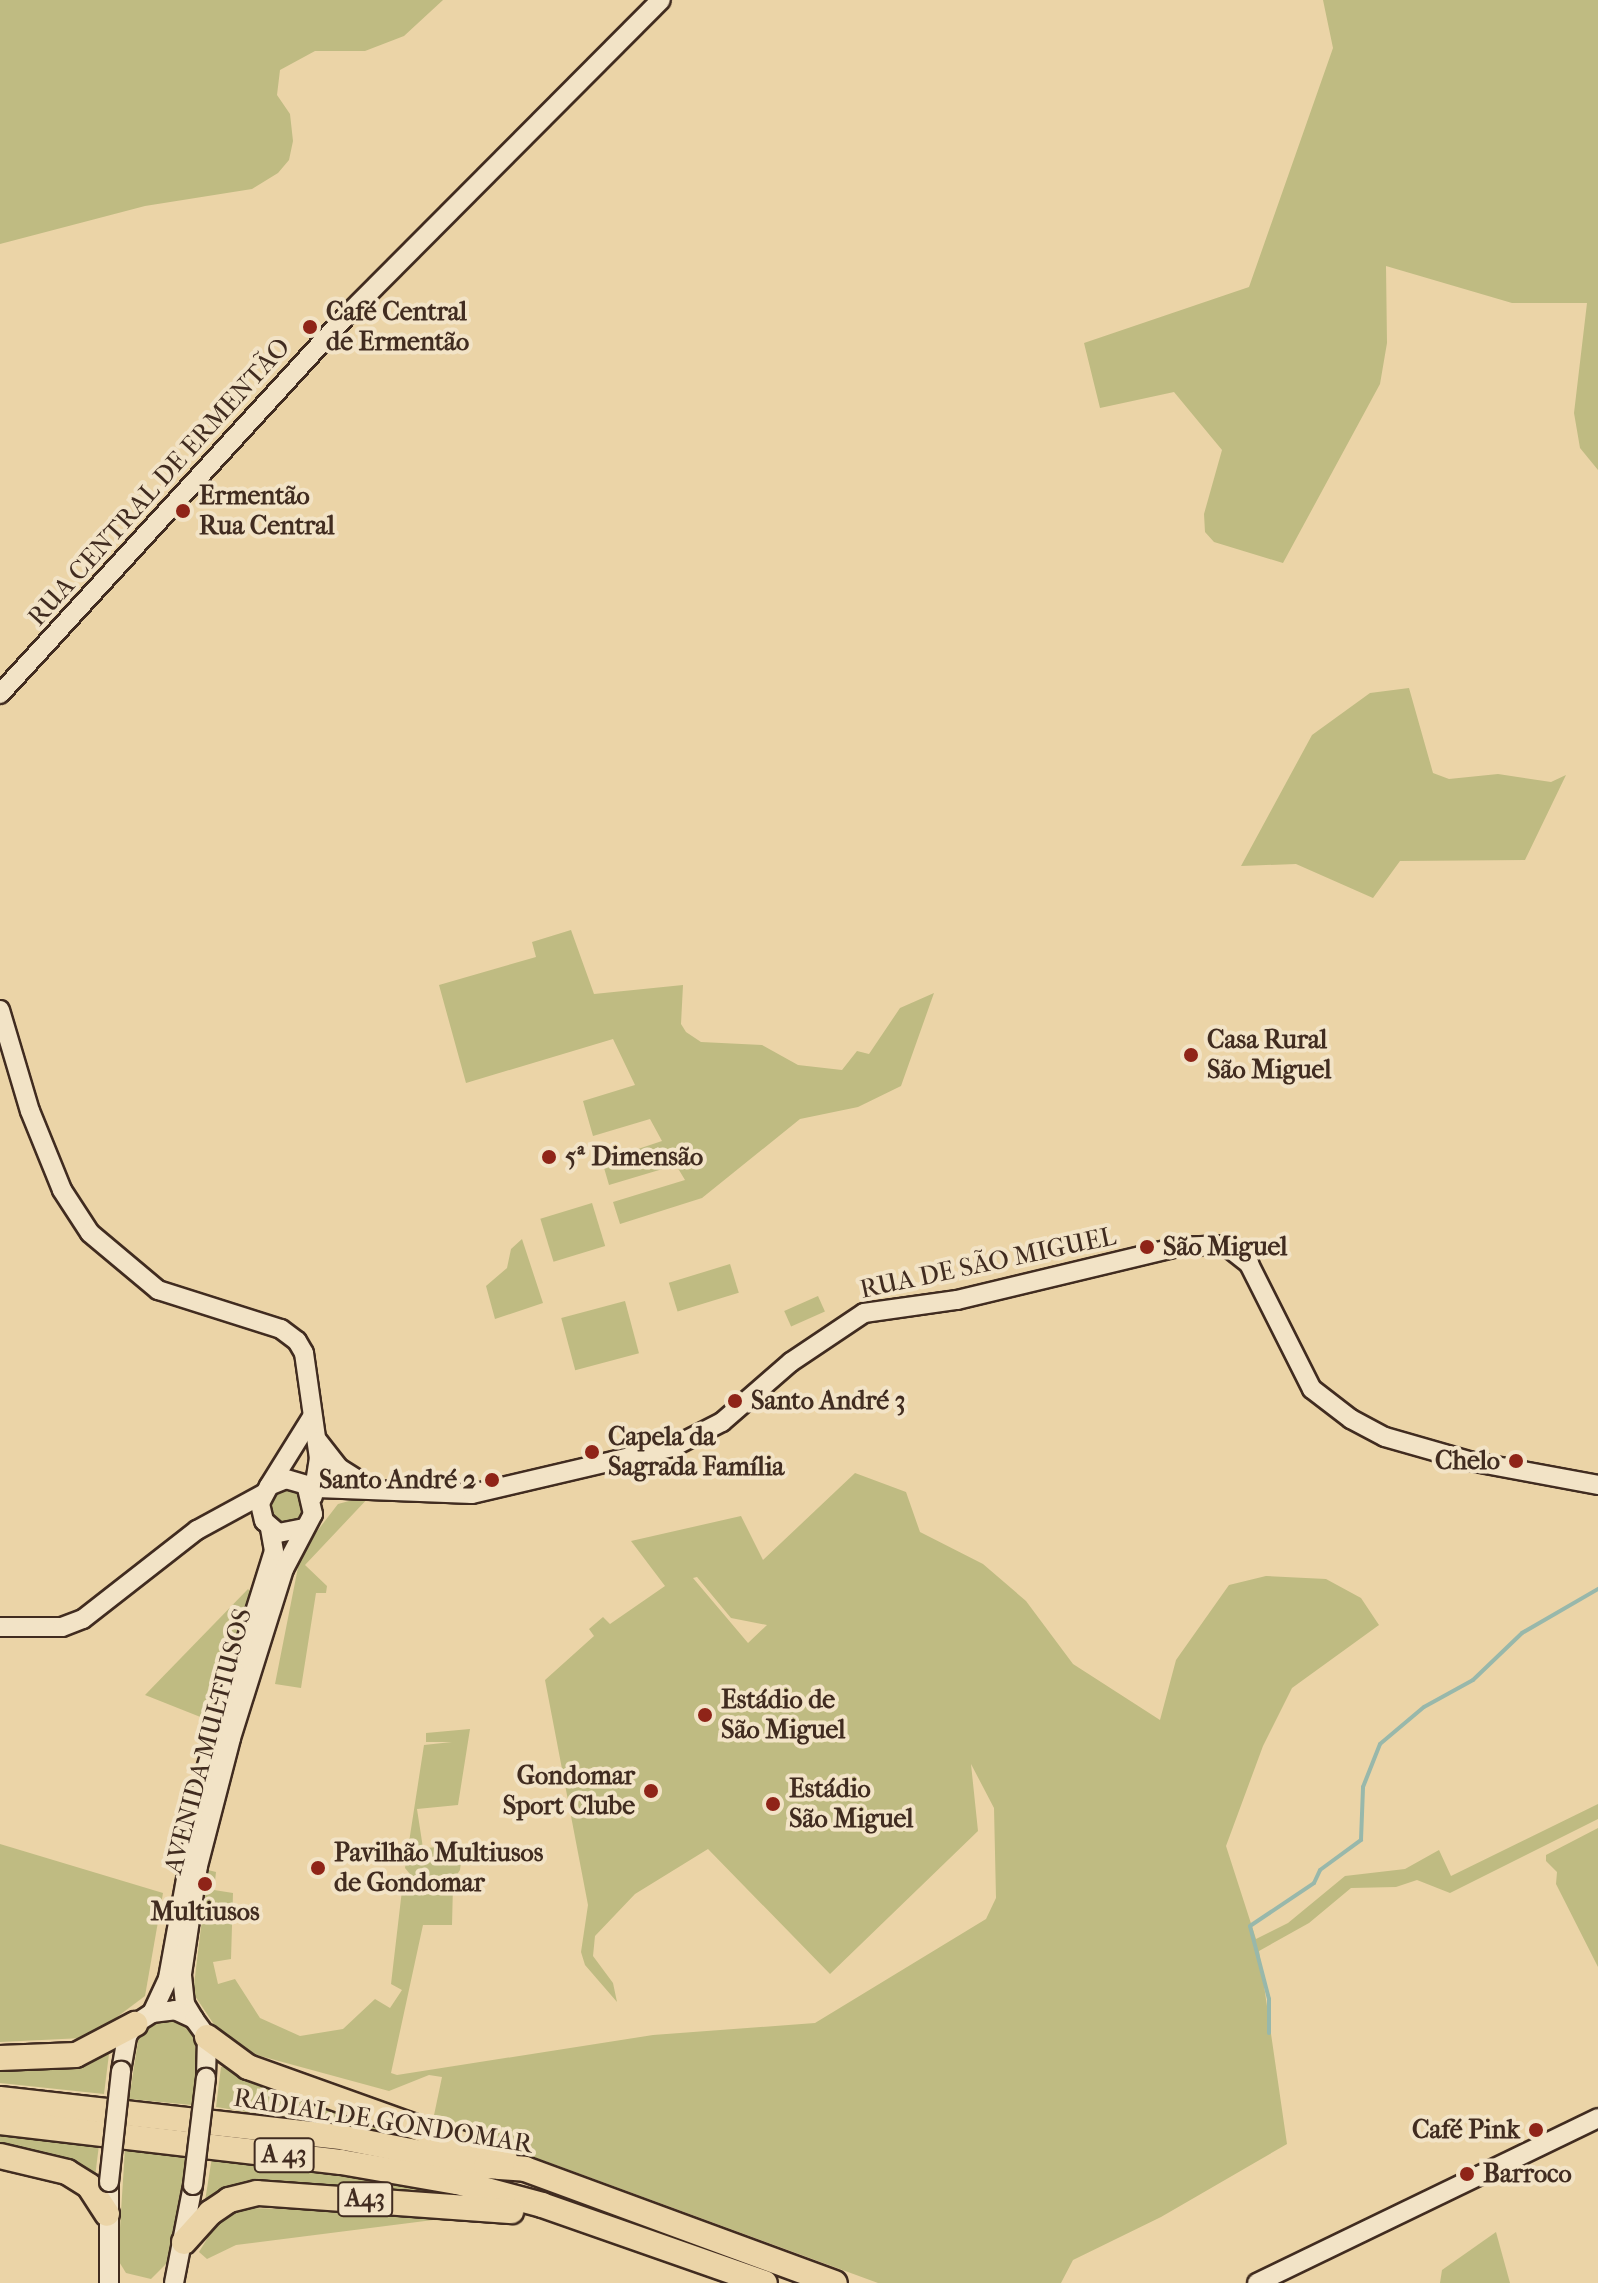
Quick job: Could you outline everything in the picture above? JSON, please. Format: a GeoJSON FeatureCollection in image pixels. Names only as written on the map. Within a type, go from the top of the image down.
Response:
{"type":"FeatureCollection","features":[{"type":"Feature","properties":{"kind":"highway"},"geometry":{"type":"LineString","coordinates":[[0,2058],[76,2055],[144,2018]]}},
{"type":"Feature","properties":{"kind":"highway"},"geometry":{"type":"LineString","coordinates":[[200,2028],[248,2067],[525,2169]]}},
{"type":"Feature","properties":{"kind":"highway","name":"RADIAL DE GONDOMAR"},"geometry":{"type":"LineString","coordinates":[[0,2099],[345,2138],[486,2166],[525,2169],[835,2283]]}},
{"type":"Feature","properties":{"kind":"highway","name":"RADIAL DE GONDOMAR"},"geometry":{"type":"LineString","coordinates":[[0,2122],[341,2162],[457,2182],[765,2283]]}},
{"type":"Feature","properties":{"kind":"highway"},"geometry":{"type":"LineString","coordinates":[[0,2156],[67,2172],[89,2186],[107,2214]]}},
{"type":"Feature","properties":{"kind":"highway","name":"A43"},"geometry":{"type":"LineString","coordinates":[[184,2242],[210,2213],[229,2200],[257,2193],[562,2216]]}},
{"type":"Feature","properties":{"kind":"street","name":"RUA CENTRAL DE ERMENTÃO"},"geometry":{"type":"LineString","coordinates":[[0,694],[348,314],[661,0]]}},
{"type":"Feature","properties":{"kind":"street"},"geometry":{"type":"LineString","coordinates":[[0,1010],[30,1111],[75,1214],[158,1290],[281,1329],[297,1341],[304,1353],[317,1440],[309,1502],[288,1534],[243,1509],[229,1510]]}},
{"type":"Feature","properties":{"kind":"street","name":"RUA DE SÃO MIGUEL"},"geometry":{"type":"LineString","coordinates":[[309,1502],[362,1488],[472,1494],[691,1440],[864,1313],[957,1300],[1177,1247],[1225,1245],[1249,1264],[1312,1389],[1351,1419],[1385,1437],[1469,1461],[1598,1485]]}},
{"type":"Feature","properties":{"kind":"street"},"geometry":{"type":"LineString","coordinates":[[266,1490],[312,1417]]}},
{"type":"Feature","properties":{"kind":"street"},"geometry":{"type":"LineString","coordinates":[[317,1440],[339,1468],[362,1488]]}},
{"type":"Feature","properties":{"kind":"street"},"geometry":{"type":"LineString","coordinates":[[0,1627],[62,1627],[83,1619],[229,1510],[286,1479],[309,1502]]}},
{"type":"Feature","properties":{"kind":"street"},"geometry":{"type":"LineString","coordinates":[[309,1502],[362,1488]]}},
{"type":"Feature","properties":{"kind":"street","name":"AVENIDA MULTIUSOS"},"geometry":{"type":"LineString","coordinates":[[108,2274],[109,2182],[127,2036],[144,2018],[168,1978],[206,1769],[274,1553],[267,1524],[266,1490]]}},
{"type":"Feature","properties":{"kind":"street","name":"AVENIDA MULTIUSOS"},"geometry":{"type":"LineString","coordinates":[[176,2276],[193,2185],[206,2078],[200,2028],[185,2004],[182,1974],[204,1839],[284,1569],[309,1502]]}},
{"type":"Feature","properties":{"kind":"street"},"geometry":{"type":"LineString","coordinates":[[144,2018],[175,2010],[200,2028]]}},
{"type":"Feature","properties":{"kind":"street"},"geometry":{"type":"LineString","coordinates":[[1257,2283],[1598,2118]]}},
{"type":"Feature","properties":{"kind":"street"},"geometry":{"type":"LineString","coordinates":[[108,2274],[126,2283]]}},
{"type":"Feature","properties":{"kind":"street"},"geometry":{"type":"LineString","coordinates":[[159,2283],[176,2276]]}},
{"type":"Feature","properties":{"kind":"shaded area"},"geometry":{"type":"Polygon","coordinates":[[[0,0],[443,0],[404,36],[365,51],[315,51],[280,70],[277,95],[290,114],[293,141],[289,160],[278,173],[252,189],[145,206],[0,244],[0,0]]]}},
{"type":"Feature","properties":{"kind":"shaded area"},"geometry":{"type":"Polygon","coordinates":[[[1323,0],[1598,0],[1598,470],[1580,448],[1574,413],[1587,303],[1512,303],[1386,266],[1387,343],[1380,384],[1283,563],[1214,542],[1205,532],[1204,514],[1222,450],[1174,392],[1100,408],[1084,343],[1249,287],[1333,48],[1323,0]]]}},
{"type":"Feature","properties":{"kind":"shaded area"},"geometry":{"type":"Polygon","coordinates":[[[1409,688],[1433,773],[1449,779],[1498,774],[1551,782],[1566,775],[1525,860],[1400,861],[1373,898],[1296,864],[1241,866],[1312,735],[1370,693],[1409,688]]]}},
{"type":"Feature","properties":{"kind":"shaded area"},"geometry":{"type":"Polygon","coordinates":[[[571,930],[594,994],[683,985],[681,1024],[686,1032],[701,1042],[762,1045],[798,1065],[842,1070],[857,1051],[869,1054],[900,1008],[934,993],[901,1086],[858,1107],[800,1119],[702,1198],[620,1224],[613,1202],[685,1180],[676,1165],[609,1185],[602,1161],[662,1141],[650,1119],[593,1136],[583,1101],[635,1085],[613,1039],[466,1083],[439,985],[536,957],[532,942],[571,930]]]}},
{"type":"Feature","properties":{"kind":"shaded area"},"geometry":{"type":"Polygon","coordinates":[[[592,1203],[605,1246],[554,1262],[540,1219],[592,1203]]]}},
{"type":"Feature","properties":{"kind":"shaded area"},"geometry":{"type":"Polygon","coordinates":[[[522,1239],[543,1303],[495,1319],[486,1286],[507,1268],[511,1249],[522,1239]]]}},
{"type":"Feature","properties":{"kind":"shaded area"},"geometry":{"type":"Polygon","coordinates":[[[730,1264],[739,1293],[678,1311],[669,1283],[730,1264]]]}},
{"type":"Feature","properties":{"kind":"shaded area"},"geometry":{"type":"Polygon","coordinates":[[[818,1296],[825,1312],[791,1327],[784,1311],[818,1296]]]}},
{"type":"Feature","properties":{"kind":"shaded area"},"geometry":{"type":"Polygon","coordinates":[[[625,1301],[639,1353],[575,1370],[561,1318],[625,1301]]]}},
{"type":"Feature","properties":{"kind":"shaded area"},"geometry":{"type":"Polygon","coordinates":[[[855,1473],[906,1492],[920,1532],[983,1564],[1026,1601],[1073,1664],[1160,1720],[1176,1660],[1229,1585],[1266,1576],[1326,1579],[1361,1598],[1379,1625],[1292,1688],[1263,1746],[1226,1846],[1256,1939],[1288,1923],[1345,1876],[1405,1869],[1439,1850],[1451,1876],[1598,1804],[1598,1819],[1450,1893],[1417,1880],[1396,1887],[1351,1888],[1309,1923],[1259,1951],[1287,2144],[1161,2217],[1073,2260],[1061,2283],[878,2283],[433,2120],[442,2077],[429,2075],[389,2091],[242,2051],[219,2032],[193,1993],[208,1870],[216,1872],[214,1890],[233,1893],[231,1959],[213,1962],[218,1984],[235,1979],[260,2018],[300,2036],[343,2029],[375,1999],[390,2008],[402,1990],[391,1984],[402,1890],[453,1885],[452,1925],[423,1925],[391,2073],[397,2075],[653,2035],[815,2023],[986,1919],[996,1898],[994,1808],[971,1764],[978,1831],[830,1974],[708,1849],[635,1894],[595,1936],[593,1956],[613,1983],[617,2002],[585,1965],[581,1952],[588,1905],[545,1680],[594,1636],[589,1629],[603,1617],[610,1624],[665,1586],[631,1541],[741,1516],[763,1560],[855,1473]],[[697,1577],[693,1578],[748,1643],[767,1625],[731,1618],[697,1577]]]}},
{"type":"Feature","properties":{"kind":"shaded area"},"geometry":{"type":"Polygon","coordinates":[[[287,1487],[300,1493],[306,1506],[300,1519],[287,1525],[274,1519],[268,1506],[274,1493],[287,1487]]]}},
{"type":"Feature","properties":{"kind":"shaded area"},"geometry":{"type":"Polygon","coordinates":[[[371,1495],[305,1565],[327,1586],[326,1593],[316,1593],[301,1688],[275,1684],[301,1552],[338,1504],[371,1495]]]}},
{"type":"Feature","properties":{"kind":"shaded area"},"geometry":{"type":"Polygon","coordinates":[[[248,1589],[252,1593],[208,1720],[145,1695],[248,1589]]]}},
{"type":"Feature","properties":{"kind":"shaded area"},"geometry":{"type":"Polygon","coordinates":[[[470,1729],[458,1805],[417,1809],[423,1848],[463,1846],[460,1870],[456,1876],[414,1879],[405,1868],[424,1745],[452,1742],[426,1742],[426,1733],[470,1729]]]}},
{"type":"Feature","properties":{"kind":"shaded area"},"geometry":{"type":"Polygon","coordinates":[[[1598,1828],[1598,1967],[1556,1884],[1557,1872],[1546,1861],[1546,1855],[1598,1828]]]}},
{"type":"Feature","properties":{"kind":"shaded area"},"geometry":{"type":"Polygon","coordinates":[[[0,1844],[163,1893],[145,1996],[101,2029],[83,2038],[0,2042],[0,1844]]]}},
{"type":"Feature","properties":{"kind":"shaded area"},"geometry":{"type":"Polygon","coordinates":[[[161,2020],[181,2023],[194,2037],[198,2065],[192,2105],[129,2099],[139,2035],[161,2020]]]}},
{"type":"Feature","properties":{"kind":"shaded area"},"geometry":{"type":"Polygon","coordinates":[[[109,2054],[104,2094],[0,2083],[0,2066],[84,2062],[109,2054]]]}},
{"type":"Feature","properties":{"kind":"shaded area"},"geometry":{"type":"Polygon","coordinates":[[[221,2067],[231,2067],[421,2140],[216,2107],[221,2067]]]}},
{"type":"Feature","properties":{"kind":"shaded area"},"geometry":{"type":"Polygon","coordinates":[[[0,2133],[99,2145],[95,2177],[0,2148],[0,2133]]]}},
{"type":"Feature","properties":{"kind":"shaded area"},"geometry":{"type":"Polygon","coordinates":[[[125,2148],[187,2155],[171,2259],[151,2279],[126,2273],[118,2260],[125,2148]]]}},
{"type":"Feature","properties":{"kind":"shaded area"},"geometry":{"type":"Polygon","coordinates":[[[212,2157],[312,2169],[461,2195],[465,2200],[243,2186],[210,2206],[205,2201],[212,2157]]]}},
{"type":"Feature","properties":{"kind":"shaded area"},"geometry":{"type":"Polygon","coordinates":[[[245,2208],[439,2212],[489,2218],[489,2223],[433,2220],[236,2245],[207,2259],[199,2252],[218,2221],[245,2208]]]}},
{"type":"Feature","properties":{"kind":"shaded area"},"geometry":{"type":"Polygon","coordinates":[[[1496,2232],[1510,2283],[1440,2283],[1442,2270],[1496,2232]]]}},
{"type":"Feature","properties":{"kind":"waterway"},"geometry":{"type":"LineString","coordinates":[[1269,2033],[1269,1999],[1250,1926],[1314,1883],[1320,1870],[1361,1840],[1363,1787],[1380,1744],[1424,1707],[1473,1680],[1522,1633],[1598,1589]]}},
{"type":"Feature","properties":{"kind":"place","name":"Café Central de Ermentão"},"geometry":{"type":"Point","coordinates":[310,327]}},
{"type":"Feature","properties":{"kind":"place","name":"Ermentão Rua Central"},"geometry":{"type":"Point","coordinates":[183,511]}},
{"type":"Feature","properties":{"kind":"place","name":"Casa Rural São Miguel"},"geometry":{"type":"Point","coordinates":[1191,1055]}},
{"type":"Feature","properties":{"kind":"place","name":"5ª Dimensão"},"geometry":{"type":"Point","coordinates":[549,1157]}},
{"type":"Feature","properties":{"kind":"place","name":"São Miguel"},"geometry":{"type":"Point","coordinates":[1147,1247]}},
{"type":"Feature","properties":{"kind":"place","name":"Santo André 3"},"geometry":{"type":"Point","coordinates":[735,1401]}},
{"type":"Feature","properties":{"kind":"place","name":"Capela da Sagrada Família"},"geometry":{"type":"Point","coordinates":[592,1452]}},
{"type":"Feature","properties":{"kind":"place","name":"Chelo"},"geometry":{"type":"Point","coordinates":[1516,1461]}},
{"type":"Feature","properties":{"kind":"place","name":"Santo André 2"},"geometry":{"type":"Point","coordinates":[492,1480]}},
{"type":"Feature","properties":{"kind":"place","name":"Estádio de São Miguel"},"geometry":{"type":"Point","coordinates":[705,1715]}},
{"type":"Feature","properties":{"kind":"place","name":"Gondomar Sport Clube"},"geometry":{"type":"Point","coordinates":[651,1791]}},
{"type":"Feature","properties":{"kind":"place","name":"Estádio São Miguel"},"geometry":{"type":"Point","coordinates":[773,1804]}},
{"type":"Feature","properties":{"kind":"place","name":"Pavilhão Multiusos de Gondomar"},"geometry":{"type":"Point","coordinates":[318,1868]}},
{"type":"Feature","properties":{"kind":"place","name":"Multiusos"},"geometry":{"type":"Point","coordinates":[205,1884]}},
{"type":"Feature","properties":{"kind":"place","name":"Café Pink"},"geometry":{"type":"Point","coordinates":[1536,2130]}},
{"type":"Feature","properties":{"kind":"place","name":"Barroco"},"geometry":{"type":"Point","coordinates":[1467,2174]}}]}
